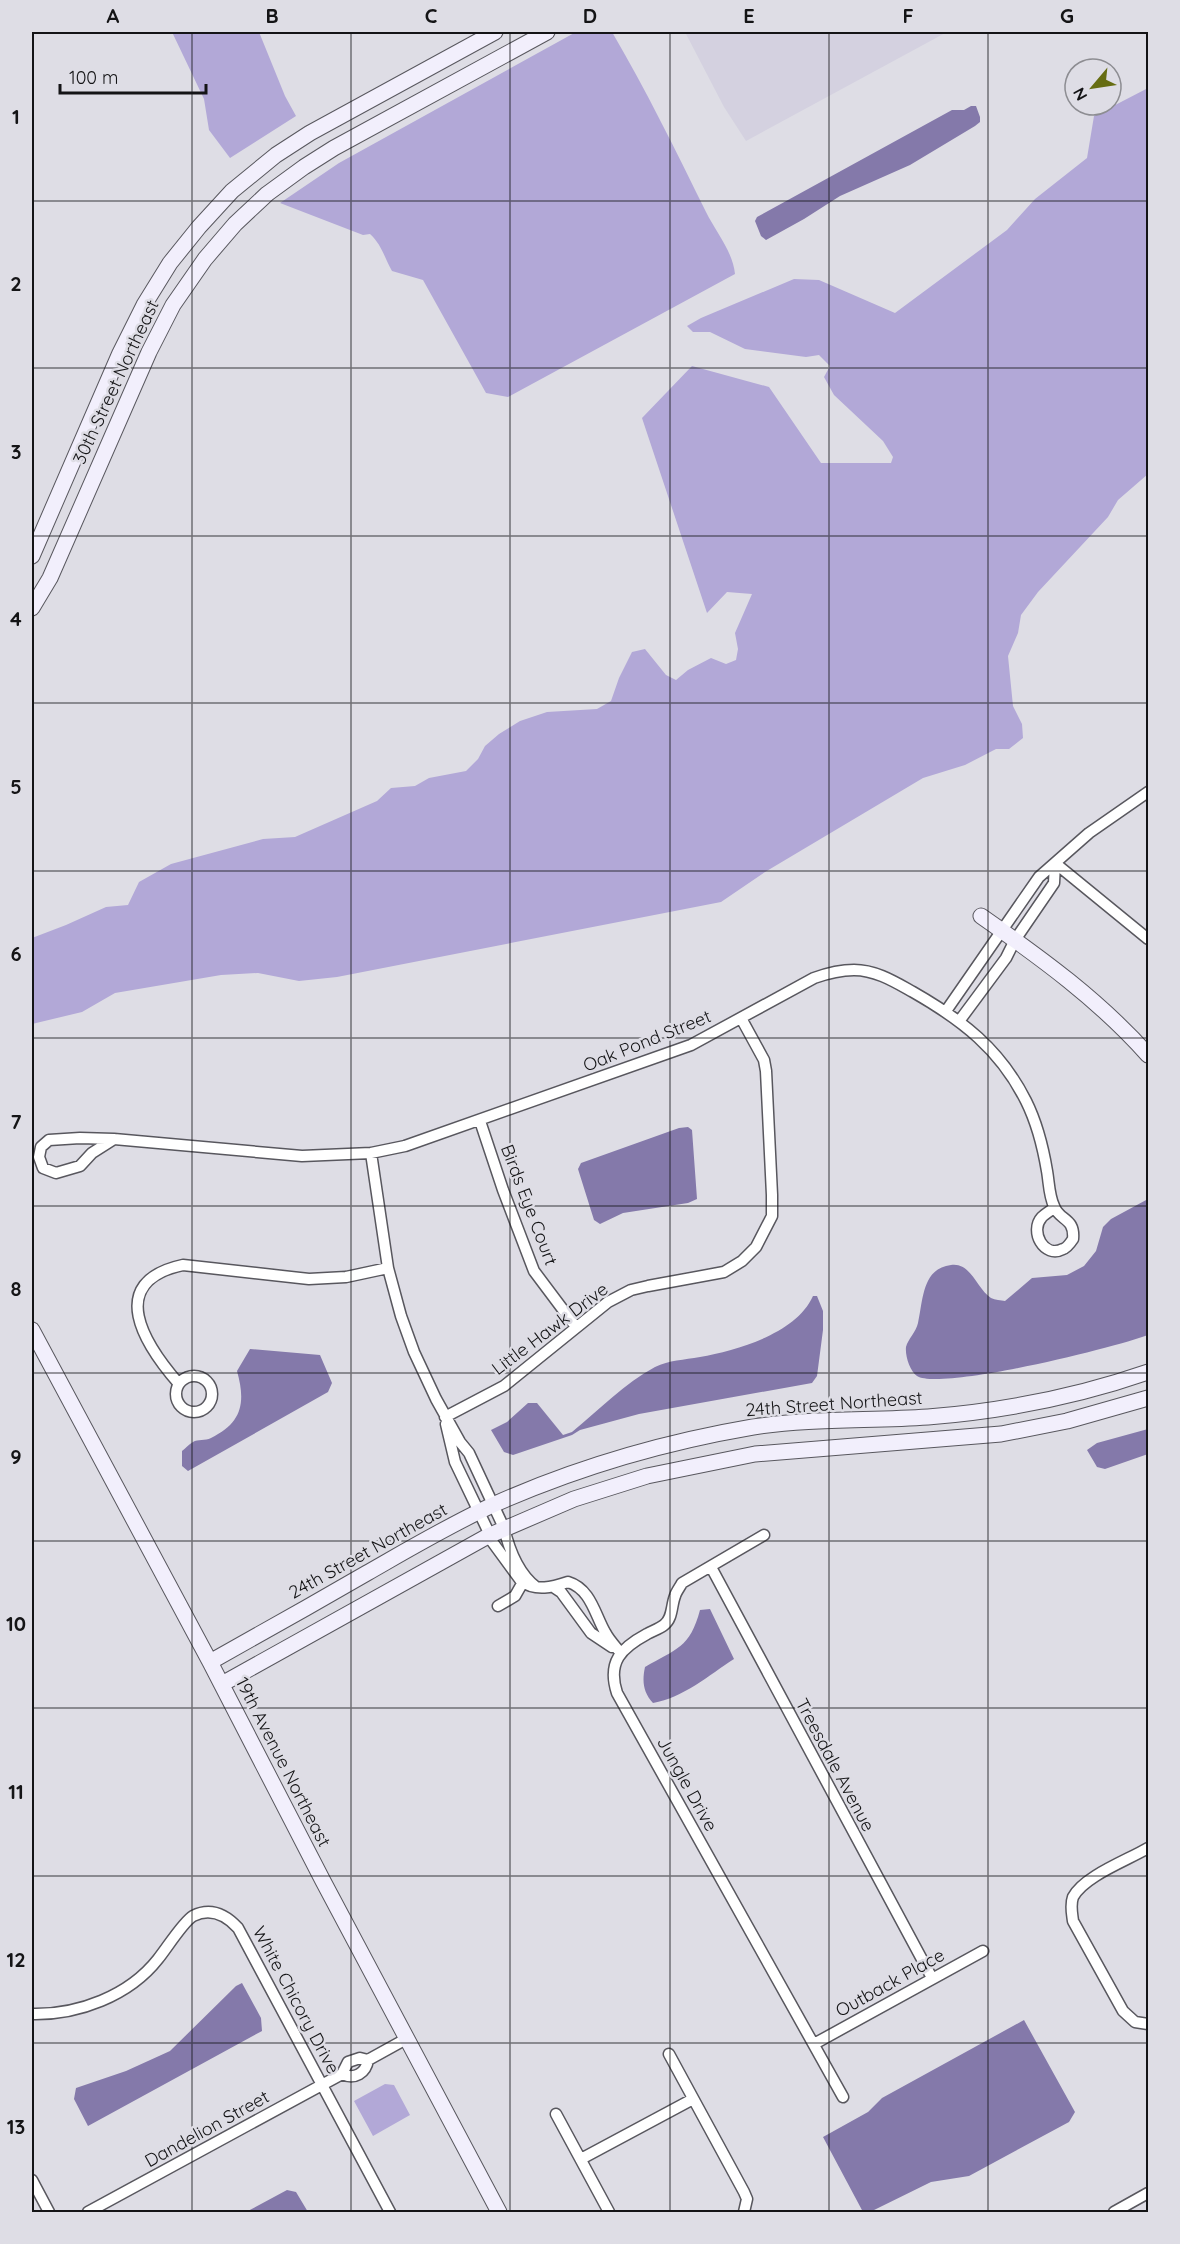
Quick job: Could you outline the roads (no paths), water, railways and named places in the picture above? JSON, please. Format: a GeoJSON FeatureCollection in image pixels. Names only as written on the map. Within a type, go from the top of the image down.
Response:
{"type":"FeatureCollection","features":[{"type":"Feature","properties":{"kind":"street","name":"30th Street Northeast"},"geometry":{"type":"LineString","coordinates":[[32,556],[120,353],[144,305],[170,263],[199,227],[232,191],[276,155],[495,32]]}},
{"type":"Feature","properties":{"kind":"street","name":"30th Street Northeast"},"geometry":{"type":"LineString","coordinates":[[32,608],[50,578],[149,352],[173,305],[205,259],[235,224],[267,194],[304,166],[547,32]]}},
{"type":"Feature","properties":{"kind":"street"},"geometry":{"type":"LineString","coordinates":[[946,1011],[1039,877],[1089,833],[1149,792]]}},
{"type":"Feature","properties":{"kind":"street"},"geometry":{"type":"LineString","coordinates":[[1055,863],[1149,939]]}},
{"type":"Feature","properties":{"kind":"street"},"geometry":{"type":"LineString","coordinates":[[960,1020],[1006,957],[1015,939],[1054,883],[1055,863]]}},
{"type":"Feature","properties":{"kind":"street"},"geometry":{"type":"LineString","coordinates":[[981,916],[1052,965],[1097,1003],[1149,1055]]}},
{"type":"Feature","properties":{"kind":"street","name":"Oak Pond Street"},"geometry":{"type":"LineString","coordinates":[[114,1139],[92,1153],[80,1166],[68,1171],[56,1173],[43,1168],[39,1157],[41,1147],[50,1140],[80,1138],[114,1139],[302,1156],[370,1153],[405,1146],[691,1045],[814,978],[833,971],[856,970],[881,975],[946,1011],[960,1020],[990,1049],[1012,1077],[1026,1101],[1038,1130],[1054,1208]]}},
{"type":"Feature","properties":{"kind":"street","name":"Little Hawk Drive"},"geometry":{"type":"LineString","coordinates":[[445,1418],[504,1386],[608,1302],[631,1290],[724,1272],[742,1261],[756,1247],[772,1216],[766,1071],[764,1060],[741,1018]]}},
{"type":"Feature","properties":{"kind":"street","name":"Birds Eye Court"},"geometry":{"type":"LineString","coordinates":[[480,1121],[534,1271],[576,1327]]}},
{"type":"Feature","properties":{"kind":"street"},"geometry":{"type":"LineString","coordinates":[[370,1153],[388,1268],[400,1316],[445,1418],[469,1453],[518,1563],[536,1587]]}},
{"type":"Feature","properties":{"kind":"street"},"geometry":{"type":"LineString","coordinates":[[178,1384],[157,1359],[140,1325],[137,1306],[142,1287],[152,1276],[164,1269],[183,1265],[309,1279],[346,1277],[388,1268]]}},
{"type":"Feature","properties":{"kind":"street","name":"19th Avenue Northeast"},"geometry":{"type":"LineString","coordinates":[[32,1329],[222,1684],[406,2039],[499,2212]]}},
{"type":"Feature","properties":{"kind":"street","name":"24th Street Northeast"},"geometry":{"type":"LineString","coordinates":[[210,1662],[409,1549],[494,1505],[569,1475],[647,1450],[755,1427],[808,1422],[930,1417],[997,1408],[1061,1396],[1149,1372]]}},
{"type":"Feature","properties":{"kind":"street"},"geometry":{"type":"LineString","coordinates":[[222,1684],[489,1535],[574,1499],[647,1476],[755,1454],[1000,1434],[1067,1422],[1149,1398]]}},
{"type":"Feature","properties":{"kind":"street"},"geometry":{"type":"LineString","coordinates":[[445,1418],[454,1462],[489,1535],[523,1582],[536,1587],[555,1588],[568,1582],[580,1590],[595,1608],[605,1633],[620,1652]]}},
{"type":"Feature","properties":{"kind":"street"},"geometry":{"type":"LineString","coordinates":[[620,1652],[664,1625],[672,1614],[675,1595],[682,1584],[764,1535]]}},
{"type":"Feature","properties":{"kind":"street","name":"Treesdale Avenue"},"geometry":{"type":"LineString","coordinates":[[711,1567],[932,1978]]}},
{"type":"Feature","properties":{"kind":"street"},"geometry":{"type":"LineString","coordinates":[[498,1606],[515,1596],[523,1582]]}},
{"type":"Feature","properties":{"kind":"street"},"geometry":{"type":"LineString","coordinates":[[555,1588],[561,1592],[591,1633],[620,1652]]}},
{"type":"Feature","properties":{"kind":"street","name":"Jungle Drive"},"geometry":{"type":"LineString","coordinates":[[620,1652],[613,1678],[617,1693],[843,2097]]}},
{"type":"Feature","properties":{"kind":"street"},"geometry":{"type":"LineString","coordinates":[[1149,1848],[1083,1884],[1072,1899],[1071,1909],[1073,1921],[1123,2011],[1135,2022],[1149,2024]]}},
{"type":"Feature","properties":{"kind":"street","name":"White Chicory Drive"},"geometry":{"type":"LineString","coordinates":[[32,2014],[75,2010],[116,1993],[155,1963],[184,1923],[204,1912],[223,1915],[238,1928],[390,2212]]}},
{"type":"Feature","properties":{"kind":"street","name":"Outback Place"},"geometry":{"type":"LineString","coordinates":[[814,2044],[983,1951]]}},
{"type":"Feature","properties":{"kind":"street","name":"Dandelion Street"},"geometry":{"type":"LineString","coordinates":[[88,2212],[342,2074],[348,2062],[360,2058],[368,2060],[406,2039]]}},
{"type":"Feature","properties":{"kind":"street"},"geometry":{"type":"LineString","coordinates":[[669,2054],[744,2192],[747,2199],[744,2212]]}},
{"type":"Feature","properties":{"kind":"street"},"geometry":{"type":"LineString","coordinates":[[580,2159],[693,2099]]}},
{"type":"Feature","properties":{"kind":"street"},"geometry":{"type":"LineString","coordinates":[[556,2114],[609,2212]]}},
{"type":"Feature","properties":{"kind":"street"},"geometry":{"type":"LineString","coordinates":[[32,2180],[49,2212]]}},
{"type":"Feature","properties":{"kind":"street"},"geometry":{"type":"LineString","coordinates":[[1113,2212],[1149,2193]]}}]}
